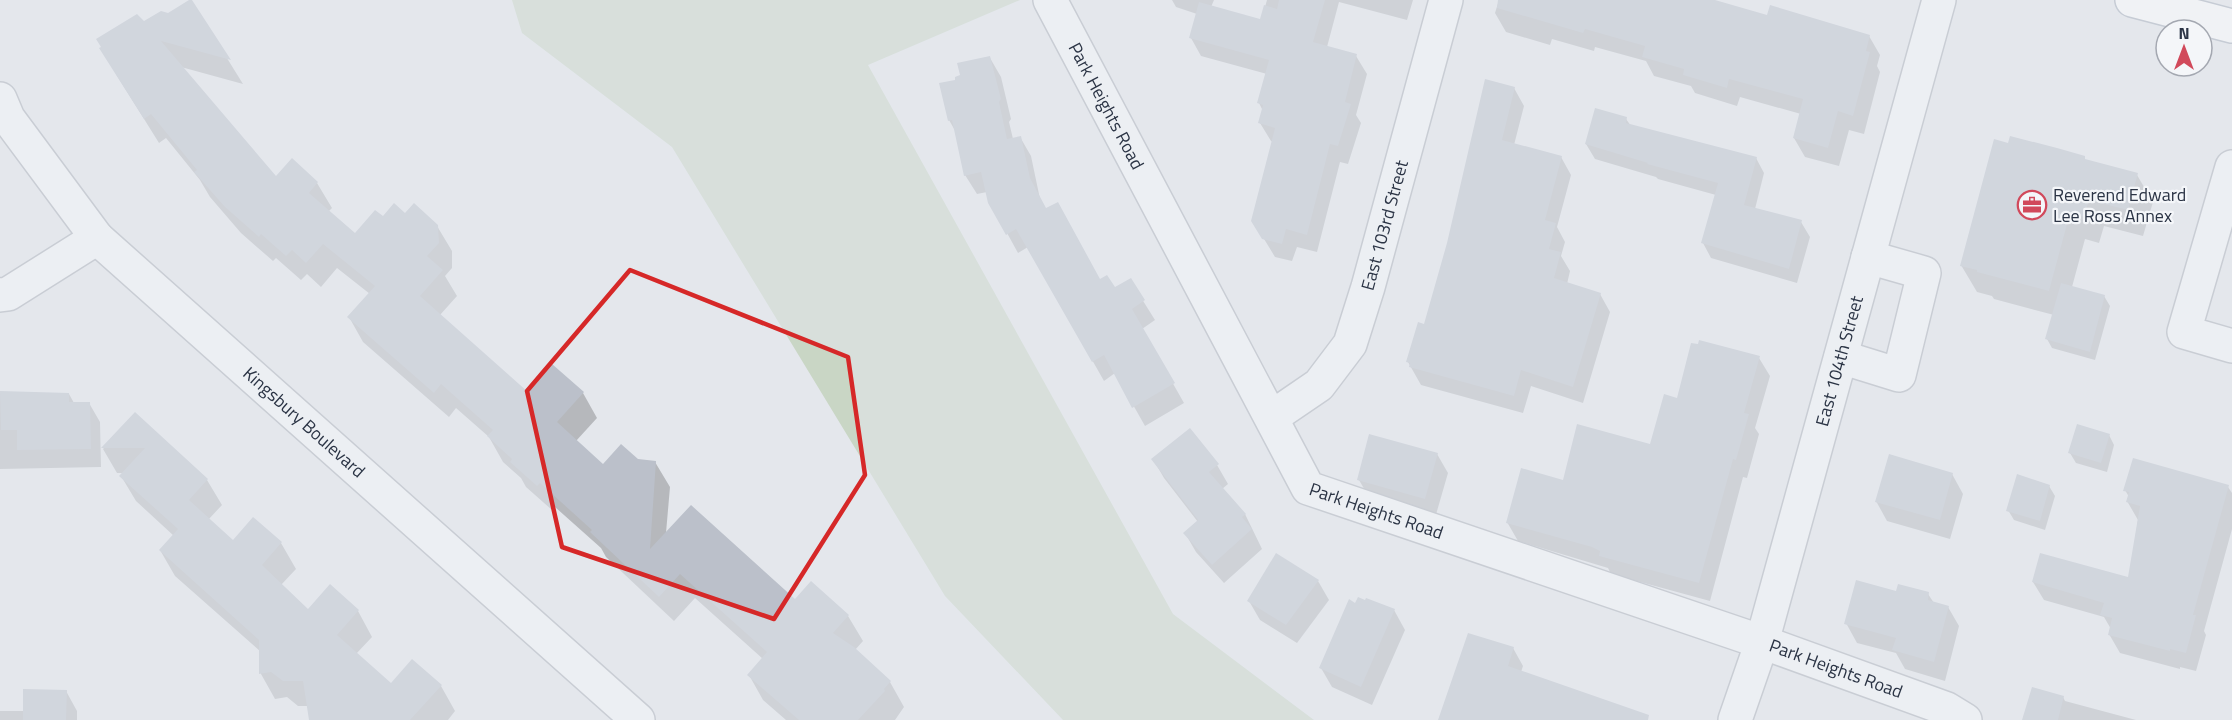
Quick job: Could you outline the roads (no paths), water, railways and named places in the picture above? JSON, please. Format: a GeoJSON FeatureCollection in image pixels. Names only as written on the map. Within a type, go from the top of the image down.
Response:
{"type":"FeatureCollection","features":[{"type":"Feature","properties":{"kind":"main road"},"geometry":{"type":"LineString","coordinates":[[2132,0],[2232,26]]}},
{"type":"Feature","properties":{"kind":"street","name":"Park Heights Road"},"geometry":{"type":"LineString","coordinates":[[1050,0],[1308,488],[1762,642],[1947,709],[1965,720]]}},
{"type":"Feature","properties":{"kind":"street","name":"East 103rd Street"},"geometry":{"type":"LineString","coordinates":[[1272,417],[1319,385],[1350,344],[1446,0]]}},
{"type":"Feature","properties":{"kind":"street","name":"East 104th Street"},"geometry":{"type":"LineString","coordinates":[[1734,720],[1762,642],[1939,0]]}},
{"type":"Feature","properties":{"kind":"street","name":"Kingsbury Boulevard"},"geometry":{"type":"LineString","coordinates":[[0,99],[8,118],[97,238],[638,720]]}},
{"type":"Feature","properties":{"kind":"street"},"geometry":{"type":"LineString","coordinates":[[2232,167],[2184,332],[2232,346]]}},
{"type":"Feature","properties":{"kind":"street"},"geometry":{"type":"LineString","coordinates":[[0,295],[8,294],[97,238]]}},
{"type":"Feature","properties":{"kind":"street"},"geometry":{"type":"LineString","coordinates":[[1841,357],[1899,375],[1924,273],[1868,256]]}},
{"type":"Feature","properties":{"kind":"place","name":"Reverend Edward Lee Ross Annex"},"geometry":{"type":"Point","coordinates":[2032,205]}}]}
